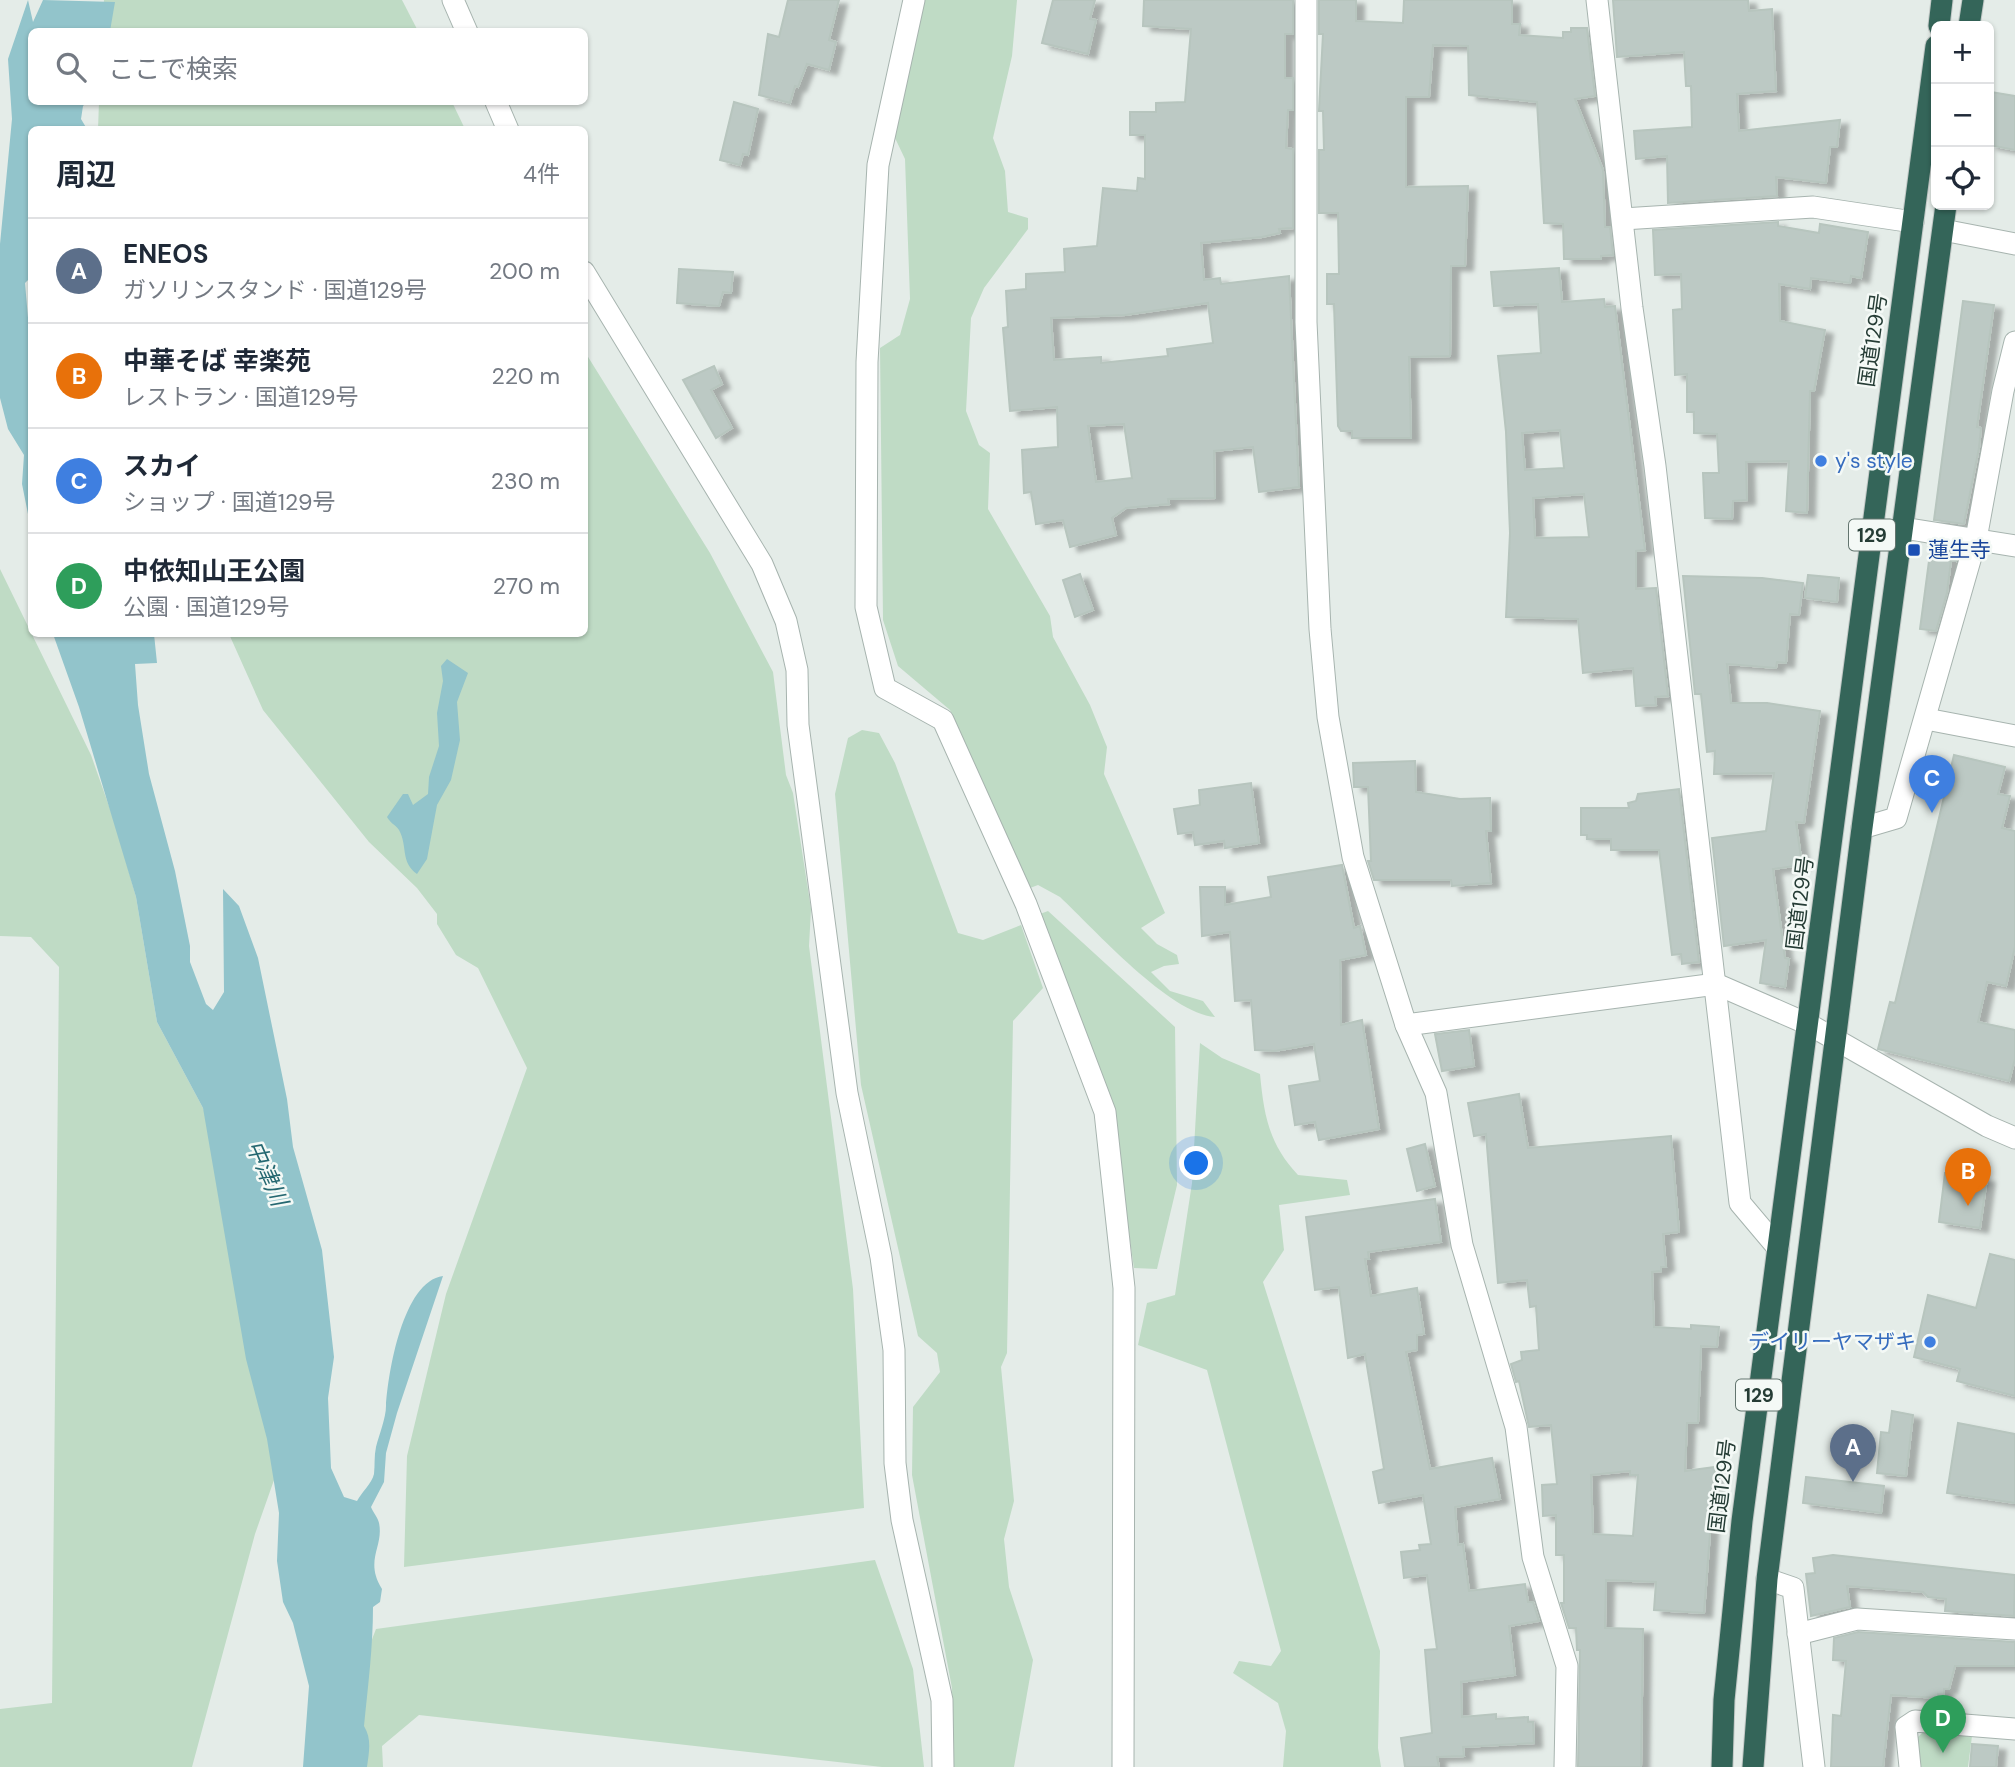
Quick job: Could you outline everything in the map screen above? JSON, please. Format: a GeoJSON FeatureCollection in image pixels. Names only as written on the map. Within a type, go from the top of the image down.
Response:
{"type":"FeatureCollection","features":[{"type":"Feature","properties":{"kind":"highway"},"geometry":{"type":"LineString","coordinates":[[1940,21],[1942,0]]}},
{"type":"Feature","properties":{"kind":"highway"},"geometry":{"type":"LineString","coordinates":[[1970,21],[1973,0]]}},
{"type":"Feature","properties":{"kind":"highway","name":"国道129号"},"geometry":{"type":"LineString","coordinates":[[1722,1767],[1735,1586],[1931,84]]}},
{"type":"Feature","properties":{"kind":"highway","name":"129"},"geometry":{"type":"LineString","coordinates":[[1753,1767],[1767,1579],[1862,828],[1945,210]]}},
{"type":"Feature","properties":{"kind":"street"},"geometry":{"type":"LineString","coordinates":[[453,0],[465,28]]}},
{"type":"Feature","properties":{"kind":"street"},"geometry":{"type":"LineString","coordinates":[[914,0],[878,165],[867,362],[866,607],[885,688],[943,720],[1026,904],[1105,1112],[1124,1288],[1123,1767]]}},
{"type":"Feature","properties":{"kind":"street"},"geometry":{"type":"LineString","coordinates":[[1306,0],[1306,322],[1320,629],[1328,717],[1353,858],[1406,1025],[1436,1093],[1462,1245],[1516,1427],[1532,1557],[1567,1666],[1565,1767]]}},
{"type":"Feature","properties":{"kind":"street"},"geometry":{"type":"LineString","coordinates":[[1597,0],[1740,1203],[1777,1248]]}},
{"type":"Feature","properties":{"kind":"street"},"geometry":{"type":"LineString","coordinates":[[497,105],[506,126]]}},
{"type":"Feature","properties":{"kind":"street"},"geometry":{"type":"LineString","coordinates":[[1623,219],[1813,207],[1913,222]]}},
{"type":"Feature","properties":{"kind":"street"},"geometry":{"type":"LineString","coordinates":[[1943,230],[2015,244]]}},
{"type":"Feature","properties":{"kind":"street"},"geometry":{"type":"LineString","coordinates":[[588,279],[762,564],[789,633],[797,670],[800,738],[848,1093],[881,1257],[894,1350],[895,1463],[902,1520],[942,1700],[943,1767]]}},
{"type":"Feature","properties":{"kind":"street"},"geometry":{"type":"LineString","coordinates":[[1862,828],[1896,818],[1976,539],[2003,391],[2015,342]]}},
{"type":"Feature","properties":{"kind":"street"},"geometry":{"type":"LineString","coordinates":[[1903,528],[2015,546]]}},
{"type":"Feature","properties":{"kind":"street"},"geometry":{"type":"LineString","coordinates":[[1926,719],[2015,736]]}},
{"type":"Feature","properties":{"kind":"street"},"geometry":{"type":"LineString","coordinates":[[1406,1025],[1716,984],[1810,1025],[2015,1138]]}},
{"type":"Feature","properties":{"kind":"street"},"geometry":{"type":"LineString","coordinates":[[1767,1579],[1793,1588],[1814,1767]]}},
{"type":"Feature","properties":{"kind":"street"},"geometry":{"type":"LineString","coordinates":[[1798,1634],[1857,1619],[2015,1629]]}},
{"type":"Feature","properties":{"kind":"street"},"geometry":{"type":"LineString","coordinates":[[1910,1767],[1906,1727],[1914,1721],[2015,1729]]}},
{"type":"Feature","properties":{"kind":"green space"},"geometry":{"type":"Polygon","coordinates":[[[104,0],[402,0],[416,28],[102,28],[104,0]]]}},
{"type":"Feature","properties":{"kind":"green space"},"geometry":{"type":"Polygon","coordinates":[[[922,0],[1017,0],[1012,56],[993,138],[1005,171],[1008,212],[1028,218],[1028,229],[984,288],[971,318],[966,411],[979,445],[990,453],[988,509],[1050,616],[1053,637],[1090,705],[1107,747],[1104,774],[1165,913],[1141,928],[1157,944],[1177,955],[1179,964],[1164,966],[1151,972],[1170,991],[1203,1001],[1215,1017],[1197,1012],[1155,986],[1060,897],[1038,885],[1030,888],[950,710],[898,666],[883,620],[880,348],[900,335],[910,299],[905,159],[895,138],[922,0]]]}},
{"type":"Feature","properties":{"kind":"green space"},"geometry":{"type":"Polygon","coordinates":[[[99,105],[453,105],[464,126],[98,126],[99,105]]]}},
{"type":"Feature","properties":{"kind":"green space"},"geometry":{"type":"Polygon","coordinates":[[[588,357],[710,553],[773,672],[786,775],[793,793],[811,909],[809,946],[853,1289],[864,1508],[404,1567],[407,1456],[446,1294],[527,1068],[478,968],[456,955],[437,924],[437,914],[417,888],[369,842],[263,710],[230,637],[588,637],[588,357]]]}},
{"type":"Feature","properties":{"kind":"green space"},"geometry":{"type":"Polygon","coordinates":[[[0,569],[28,626],[28,637],[33,637],[91,755],[116,826],[136,897],[157,1022],[203,1108],[312,1372],[255,1534],[192,1767],[0,1767],[0,1709],[52,1703],[59,967],[31,937],[0,936],[0,569]]]}},
{"type":"Feature","properties":{"kind":"green space"},"geometry":{"type":"Polygon","coordinates":[[[862,730],[879,733],[895,763],[958,933],[983,940],[1021,925],[1043,988],[1013,1021],[1007,1353],[1001,1367],[1014,1501],[1004,1539],[1009,1587],[1033,1660],[1014,1767],[954,1767],[952,1688],[912,1475],[913,1407],[940,1372],[937,1353],[918,1336],[861,1085],[835,794],[848,738],[862,730]]]}},
{"type":"Feature","properties":{"kind":"green space"},"geometry":{"type":"Polygon","coordinates":[[[1048,911],[1175,1027],[1177,1185],[1157,1269],[1134,1268],[1110,1105],[1040,914],[1048,911]]]}},
{"type":"Feature","properties":{"kind":"green space"},"geometry":{"type":"Polygon","coordinates":[[[1200,1043],[1222,1058],[1260,1074],[1264,1103],[1274,1140],[1298,1175],[1347,1180],[1350,1195],[1279,1205],[1284,1250],[1263,1282],[1380,1651],[1378,1748],[1381,1767],[1283,1767],[1286,1731],[1278,1703],[1233,1673],[1239,1661],[1271,1666],[1281,1651],[1207,1370],[1138,1345],[1147,1303],[1175,1295],[1192,1183],[1200,1043]]]}},
{"type":"Feature","properties":{"kind":"green space"},"geometry":{"type":"Polygon","coordinates":[[[875,1560],[913,1669],[924,1767],[882,1767],[419,1715],[382,1746],[383,1767],[323,1767],[376,1629],[875,1560]]]}},
{"type":"Feature","properties":{"kind":"green space"},"geometry":{"type":"Polygon","coordinates":[[[1923,1732],[1972,1736],[1968,1767],[1918,1767],[1916,1739],[1923,1732]]]}},
{"type":"Feature","properties":{"kind":"water"},"geometry":{"type":"Polygon","coordinates":[[[28,0],[33,22],[43,0],[115,2],[111,28],[28,28],[28,105],[84,105],[81,119],[85,126],[28,126],[28,280],[25,283],[28,318],[28,514],[22,484],[24,455],[8,429],[0,398],[0,244],[12,119],[8,59],[28,0]]]}},
{"type":"Feature","properties":{"kind":"water","name":"中津川"},"geometry":{"type":"Polygon","coordinates":[[[54,637],[154,637],[157,663],[135,664],[138,705],[149,774],[175,871],[190,946],[190,962],[206,1004],[213,1010],[224,992],[223,889],[239,906],[258,958],[287,1099],[293,1147],[322,1250],[334,1357],[328,1398],[331,1468],[344,1497],[357,1501],[373,1477],[376,1447],[385,1416],[390,1372],[400,1330],[418,1294],[429,1282],[443,1276],[397,1413],[386,1453],[384,1482],[371,1507],[379,1523],[380,1532],[374,1562],[382,1589],[380,1602],[373,1607],[364,1726],[369,1741],[367,1767],[303,1767],[309,1686],[293,1623],[283,1602],[277,1561],[279,1513],[267,1439],[246,1359],[203,1108],[157,1022],[136,897],[79,707],[54,637]]]}},
{"type":"Feature","properties":{"kind":"water"},"geometry":{"type":"Polygon","coordinates":[[[447,659],[468,673],[457,702],[460,740],[451,780],[437,805],[427,859],[417,874],[408,864],[399,830],[387,817],[403,794],[408,794],[413,805],[428,794],[429,777],[439,746],[437,713],[443,681],[441,666],[447,659]]]}},
{"type":"Feature","properties":{"kind":"building"},"geometry":{"type":"Polygon","coordinates":[[[788,0],[839,0],[829,40],[836,42],[829,70],[807,64],[798,87],[795,86],[790,103],[759,95],[768,34],[779,37],[788,0]]]}},
{"type":"Feature","properties":{"kind":"building"},"geometry":{"type":"Polygon","coordinates":[[[1053,0],[1095,0],[1090,19],[1096,20],[1088,54],[1042,43],[1053,0]]]}},
{"type":"Feature","properties":{"kind":"building"},"geometry":{"type":"Polygon","coordinates":[[[1144,0],[1293,0],[1293,34],[1285,34],[1285,78],[1293,78],[1293,110],[1288,110],[1286,148],[1293,149],[1293,228],[1279,229],[1280,233],[1262,237],[1201,243],[1204,280],[1220,278],[1221,284],[1289,276],[1299,487],[1259,492],[1253,447],[1214,451],[1215,498],[1168,499],[1169,504],[1126,508],[1112,518],[1116,535],[1070,547],[1063,520],[1036,524],[1031,492],[1024,493],[1022,450],[1058,447],[1057,407],[1010,411],[1003,328],[1008,327],[1006,291],[1026,289],[1026,274],[1065,272],[1064,249],[1097,246],[1103,188],[1137,191],[1138,178],[1145,179],[1145,135],[1130,135],[1130,112],[1156,112],[1156,103],[1185,102],[1191,29],[1143,26],[1144,0]],[[1208,303],[1125,315],[1051,318],[1054,360],[1101,357],[1101,363],[1168,356],[1167,349],[1213,343],[1208,303]],[[1124,424],[1088,426],[1096,482],[1132,478],[1124,424]]]}},
{"type":"Feature","properties":{"kind":"building"},"geometry":{"type":"Polygon","coordinates":[[[1319,0],[1356,0],[1356,21],[1403,23],[1404,0],[1512,0],[1512,24],[1520,24],[1519,35],[1563,38],[1563,32],[1571,32],[1571,28],[1587,28],[1595,96],[1575,99],[1603,170],[1605,227],[1610,227],[1613,255],[1601,256],[1601,259],[1564,259],[1563,224],[1544,223],[1537,102],[1469,95],[1468,46],[1433,45],[1429,97],[1406,97],[1406,187],[1468,186],[1465,266],[1451,266],[1450,356],[1409,357],[1411,438],[1352,438],[1352,431],[1341,431],[1338,426],[1334,304],[1327,304],[1327,274],[1339,274],[1338,213],[1319,213],[1319,150],[1324,150],[1323,111],[1319,111],[1323,34],[1319,34],[1319,0]]]}},
{"type":"Feature","properties":{"kind":"building"},"geometry":{"type":"Polygon","coordinates":[[[1613,0],[1748,0],[1749,11],[1772,9],[1776,91],[1737,94],[1739,131],[1840,120],[1837,147],[1830,147],[1826,183],[1776,177],[1777,196],[1668,203],[1667,156],[1636,159],[1634,131],[1692,127],[1691,86],[1686,86],[1684,52],[1617,57],[1613,0]]]}},
{"type":"Feature","properties":{"kind":"building"},"geometry":{"type":"Polygon","coordinates":[[[1994,92],[2015,96],[2015,150],[1994,146],[1994,92]]]}},
{"type":"Feature","properties":{"kind":"building"},"geometry":{"type":"Polygon","coordinates":[[[734,102],[758,109],[748,155],[743,154],[740,165],[720,160],[734,102]]]}},
{"type":"Feature","properties":{"kind":"building"},"geometry":{"type":"Polygon","coordinates":[[[1778,222],[1778,226],[1819,233],[1820,224],[1868,232],[1861,278],[1851,276],[1850,283],[1811,278],[1810,289],[1779,284],[1780,321],[1825,330],[1814,391],[1810,391],[1807,513],[1786,511],[1789,461],[1746,462],[1747,500],[1733,501],[1732,519],[1705,518],[1703,473],[1719,473],[1717,434],[1694,433],[1694,412],[1687,412],[1687,374],[1675,375],[1673,310],[1682,309],[1681,274],[1655,275],[1653,230],[1778,222]]]}},
{"type":"Feature","properties":{"kind":"building"},"geometry":{"type":"Polygon","coordinates":[[[1559,268],[1562,302],[1604,299],[1605,307],[1615,306],[1645,550],[1636,551],[1636,589],[1656,588],[1668,696],[1655,697],[1656,705],[1636,706],[1633,668],[1583,673],[1578,619],[1506,617],[1510,533],[1506,432],[1498,356],[1541,353],[1538,304],[1494,306],[1491,272],[1559,268]],[[1560,430],[1522,433],[1525,470],[1564,468],[1560,430]],[[1584,494],[1533,498],[1535,538],[1589,537],[1584,494]]]}},
{"type":"Feature","properties":{"kind":"building"},"geometry":{"type":"Polygon","coordinates":[[[679,269],[733,272],[731,293],[723,292],[719,306],[677,303],[679,269]]]}},
{"type":"Feature","properties":{"kind":"building"},"geometry":{"type":"Polygon","coordinates":[[[1963,301],[1994,305],[1977,427],[1981,428],[1979,448],[1964,524],[1934,520],[1963,301]]]}},
{"type":"Feature","properties":{"kind":"building"},"geometry":{"type":"Polygon","coordinates":[[[714,366],[722,384],[711,390],[732,428],[716,438],[683,380],[714,366]]]}},
{"type":"Feature","properties":{"kind":"building"},"geometry":{"type":"Polygon","coordinates":[[[1931,546],[1959,550],[1956,561],[1951,560],[1947,593],[1936,631],[1920,629],[1931,546]]]}},
{"type":"Feature","properties":{"kind":"building"},"geometry":{"type":"Polygon","coordinates":[[[1080,574],[1093,610],[1075,617],[1063,580],[1080,574]]]}},
{"type":"Feature","properties":{"kind":"building"},"geometry":{"type":"Polygon","coordinates":[[[1808,575],[1839,578],[1837,602],[1805,598],[1808,575]]]}},
{"type":"Feature","properties":{"kind":"building"},"geometry":{"type":"Polygon","coordinates":[[[1683,576],[1762,578],[1803,583],[1799,615],[1790,614],[1786,663],[1777,662],[1776,668],[1727,664],[1731,703],[1767,703],[1820,711],[1804,823],[1796,822],[1802,865],[1773,869],[1785,958],[1789,959],[1785,987],[1760,983],[1766,940],[1724,946],[1712,838],[1766,831],[1774,773],[1714,774],[1715,751],[1707,752],[1701,694],[1695,694],[1683,576]]]}},
{"type":"Feature","properties":{"kind":"building"},"geometry":{"type":"Polygon","coordinates":[[[1954,755],[2005,767],[1998,794],[2010,796],[2002,828],[2015,831],[2015,947],[2006,986],[1987,982],[1978,1022],[2015,1030],[2015,1059],[2009,1081],[1878,1049],[1890,1002],[1895,1003],[1954,755]]]}},
{"type":"Feature","properties":{"kind":"building"},"geometry":{"type":"Polygon","coordinates":[[[1415,761],[1416,792],[1460,799],[1490,798],[1491,831],[1486,831],[1491,883],[1452,886],[1451,880],[1374,880],[1368,861],[1371,861],[1368,787],[1354,787],[1353,763],[1415,761]]]}},
{"type":"Feature","properties":{"kind":"building"},"geometry":{"type":"Polygon","coordinates":[[[1251,783],[1259,843],[1225,848],[1224,841],[1195,845],[1193,832],[1178,834],[1174,809],[1200,805],[1199,790],[1251,783]]]}},
{"type":"Feature","properties":{"kind":"building"},"geometry":{"type":"Polygon","coordinates":[[[1679,789],[1699,962],[1682,964],[1681,954],[1672,955],[1659,850],[1611,850],[1611,839],[1587,839],[1587,835],[1581,835],[1581,808],[1629,808],[1628,803],[1636,801],[1638,794],[1679,789]]]}},
{"type":"Feature","properties":{"kind":"building"},"geometry":{"type":"Polygon","coordinates":[[[1342,865],[1354,928],[1360,926],[1366,955],[1340,960],[1341,1025],[1362,1020],[1379,1129],[1319,1140],[1315,1122],[1295,1125],[1289,1086],[1320,1081],[1314,1044],[1275,1051],[1255,1050],[1251,1000],[1235,1001],[1230,932],[1202,936],[1200,887],[1225,887],[1225,905],[1271,897],[1268,877],[1342,865]]]}},
{"type":"Feature","properties":{"kind":"building"},"geometry":{"type":"Polygon","coordinates":[[[1469,1030],[1474,1066],[1442,1071],[1435,1034],[1469,1030]]]}},
{"type":"Feature","properties":{"kind":"building"},"geometry":{"type":"Polygon","coordinates":[[[1519,1094],[1528,1148],[1671,1136],[1679,1232],[1663,1234],[1666,1267],[1652,1272],[1654,1327],[1719,1327],[1717,1347],[1701,1346],[1698,1423],[1687,1423],[1685,1471],[1715,1467],[1704,1613],[1654,1610],[1656,1582],[1606,1580],[1605,1628],[1643,1629],[1641,1767],[1578,1767],[1580,1650],[1577,1650],[1576,1628],[1569,1628],[1561,1603],[1564,1603],[1564,1555],[1556,1555],[1556,1515],[1543,1516],[1542,1485],[1557,1484],[1551,1425],[1529,1427],[1519,1381],[1516,1382],[1511,1364],[1522,1360],[1521,1352],[1539,1350],[1536,1306],[1530,1307],[1527,1280],[1498,1283],[1486,1134],[1474,1136],[1468,1103],[1519,1094]],[[1630,1471],[1591,1475],[1593,1534],[1633,1536],[1638,1475],[1630,1475],[1630,1471]]]}},
{"type":"Feature","properties":{"kind":"building"},"geometry":{"type":"Polygon","coordinates":[[[1425,1144],[1435,1186],[1417,1191],[1407,1149],[1425,1144]]]}},
{"type":"Feature","properties":{"kind":"building"},"geometry":{"type":"Polygon","coordinates":[[[1945,1173],[1987,1178],[1980,1228],[1939,1222],[1945,1173]]]}},
{"type":"Feature","properties":{"kind":"building"},"geometry":{"type":"Polygon","coordinates":[[[1435,1199],[1441,1242],[1368,1252],[1369,1259],[1365,1259],[1371,1296],[1417,1288],[1424,1334],[1417,1335],[1417,1350],[1406,1352],[1430,1469],[1492,1458],[1500,1499],[1455,1507],[1458,1545],[1463,1544],[1469,1591],[1525,1584],[1528,1602],[1533,1602],[1539,1621],[1509,1626],[1515,1675],[1461,1682],[1462,1717],[1496,1714],[1496,1719],[1528,1717],[1528,1722],[1533,1722],[1534,1743],[1463,1747],[1464,1756],[1437,1757],[1439,1767],[1405,1767],[1401,1738],[1432,1733],[1425,1650],[1437,1649],[1427,1575],[1404,1578],[1401,1552],[1420,1550],[1419,1545],[1431,1544],[1423,1495],[1379,1503],[1373,1472],[1384,1469],[1365,1354],[1348,1358],[1339,1287],[1315,1290],[1306,1217],[1435,1199]]]}},
{"type":"Feature","properties":{"kind":"building"},"geometry":{"type":"Polygon","coordinates":[[[1990,1254],[2015,1260],[2015,1396],[1957,1381],[1960,1369],[1914,1357],[1928,1295],[1976,1308],[1990,1254]]]}},
{"type":"Feature","properties":{"kind":"building"},"geometry":{"type":"Polygon","coordinates":[[[1892,1411],[1913,1415],[1906,1476],[1877,1473],[1881,1432],[1889,1433],[1892,1411]]]}},
{"type":"Feature","properties":{"kind":"building"},"geometry":{"type":"Polygon","coordinates":[[[1958,1423],[2015,1434],[2015,1503],[1947,1493],[1958,1423]]]}},
{"type":"Feature","properties":{"kind":"building"},"geometry":{"type":"Polygon","coordinates":[[[1806,1477],[1884,1486],[1881,1513],[1803,1503],[1806,1477]]]}},
{"type":"Feature","properties":{"kind":"building"},"geometry":{"type":"Polygon","coordinates":[[[1833,1555],[2015,1575],[2014,1616],[1945,1611],[1946,1599],[1928,1597],[1923,1592],[1847,1586],[1850,1607],[1811,1616],[1806,1574],[1815,1573],[1813,1558],[1833,1555]]]}},
{"type":"Feature","properties":{"kind":"building"},"geometry":{"type":"Polygon","coordinates":[[[1858,1632],[2015,1642],[2015,1666],[1955,1666],[1949,1689],[1944,1689],[1944,1695],[1938,1694],[1938,1698],[1891,1695],[1883,1767],[1831,1767],[1833,1715],[1841,1716],[1846,1661],[1833,1660],[1834,1638],[1858,1632]]]}},
{"type":"Feature","properties":{"kind":"building"},"geometry":{"type":"Polygon","coordinates":[[[1972,1744],[1998,1746],[1996,1767],[1970,1767],[1972,1744]]]}},
{"type":"Feature","properties":{"kind":"place","name":"y's style"},"geometry":{"type":"Point","coordinates":[1821,461]}},
{"type":"Feature","properties":{"kind":"place","name":"蓮生寺"},"geometry":{"type":"Point","coordinates":[1914,550]}},
{"type":"Feature","properties":{"kind":"place","name":"スカイ"},"geometry":{"type":"Point","coordinates":[1932,813]}},
{"type":"Feature","properties":{"kind":"place","name":"中華そば 幸楽苑"},"geometry":{"type":"Point","coordinates":[1968,1206]}},
{"type":"Feature","properties":{"kind":"place","name":"デイリーヤマザキ"},"geometry":{"type":"Point","coordinates":[1930,1342]}},
{"type":"Feature","properties":{"kind":"place","name":"ENEOS"},"geometry":{"type":"Point","coordinates":[1853,1482]}},
{"type":"Feature","properties":{"kind":"place","name":"中依知山王公園"},"geometry":{"type":"Point","coordinates":[1943,1753]}}]}
